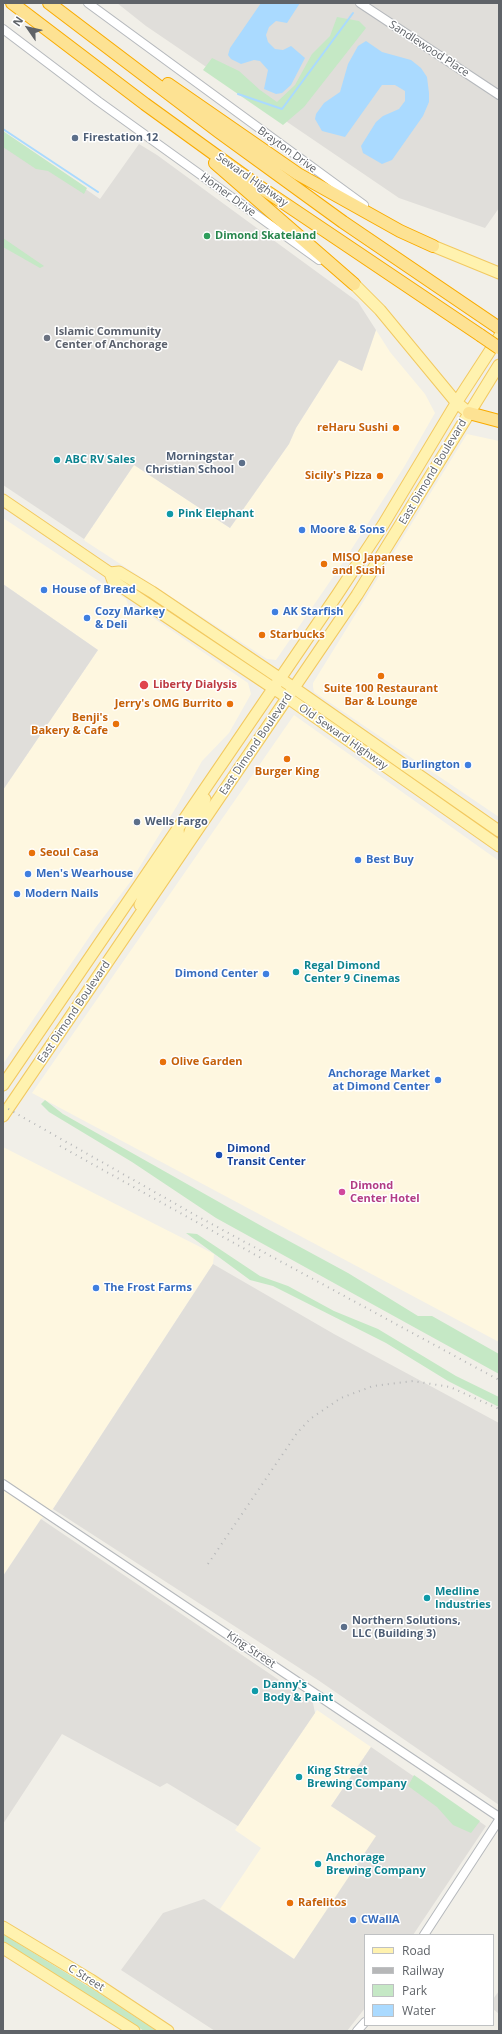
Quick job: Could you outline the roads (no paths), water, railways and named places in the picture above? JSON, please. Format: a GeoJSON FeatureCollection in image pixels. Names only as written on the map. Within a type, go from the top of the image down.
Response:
{"type":"FeatureCollection","features":[{"type":"Feature","properties":{"kind":"highway","name":"Seward Highway"},"geometry":{"type":"LineString","coordinates":[[12,3],[145,104],[281,201],[480,335],[499,336]]}},
{"type":"Feature","properties":{"kind":"highway","name":"Seward Highway"},"geometry":{"type":"LineString","coordinates":[[50,3],[207,122],[343,222],[487,320],[499,336]]}},
{"type":"Feature","properties":{"kind":"highway"},"geometry":{"type":"LineString","coordinates":[[50,3],[290,169],[400,232],[432,246]]}},
{"type":"Feature","properties":{"kind":"highway"},"geometry":{"type":"LineString","coordinates":[[145,104],[292,229],[354,284]]}},
{"type":"Feature","properties":{"kind":"highway"},"geometry":{"type":"LineString","coordinates":[[469,413],[499,421]]}},
{"type":"Feature","properties":{"kind":"main road","name":"Brayton Drive"},"geometry":{"type":"LineString","coordinates":[[432,246],[499,273]]}},
{"type":"Feature","properties":{"kind":"main road","name":"Homer Drive"},"geometry":{"type":"LineString","coordinates":[[354,284],[380,310],[456,402],[469,413]]}},
{"type":"Feature","properties":{"kind":"main road","name":"East Dimond Boulevard"},"geometry":{"type":"LineString","coordinates":[[3,1085],[337,595],[395,506],[456,402],[499,336]]}},
{"type":"Feature","properties":{"kind":"main road","name":"East Dimond Boulevard"},"geometry":{"type":"LineString","coordinates":[[3,1116],[362,587],[499,365]]}},
{"type":"Feature","properties":{"kind":"main road","name":"Old Seward Highway"},"geometry":{"type":"LineString","coordinates":[[3,500],[110,573],[113,581],[288,698],[499,846]]}},
{"type":"Feature","properties":{"kind":"main road"},"geometry":{"type":"LineString","coordinates":[[362,587],[366,574],[395,519],[395,506]]}},
{"type":"Feature","properties":{"kind":"main road","name":"Old Seward Highway"},"geometry":{"type":"LineString","coordinates":[[110,573],[119,572],[212,632],[499,832]]}},
{"type":"Feature","properties":{"kind":"main road"},"geometry":{"type":"LineString","coordinates":[[142,600],[153,601],[187,622],[212,632]]}},
{"type":"Feature","properties":{"kind":"main road"},"geometry":{"type":"LineString","coordinates":[[187,846],[195,817],[228,754]]}},
{"type":"Feature","properties":{"kind":"main road"},"geometry":{"type":"LineString","coordinates":[[449,811],[457,810],[479,825],[499,832]]}},
{"type":"Feature","properties":{"kind":"main road"},"geometry":{"type":"LineString","coordinates":[[132,926],[148,887],[179,842],[178,828]]}},
{"type":"Feature","properties":{"kind":"main road"},"geometry":{"type":"LineString","coordinates":[[45,1022],[60,1032]]}},
{"type":"Feature","properties":{"kind":"main road","name":"C Street"},"geometry":{"type":"LineString","coordinates":[[3,1926],[91,1980],[168,2031]]}},
{"type":"Feature","properties":{"kind":"main road","name":"C Street"},"geometry":{"type":"LineString","coordinates":[[3,1948],[134,2031]]}},
{"type":"Feature","properties":{"kind":"street","name":"Brayton Drive"},"geometry":{"type":"LineString","coordinates":[[88,3],[360,202],[432,246]]}},
{"type":"Feature","properties":{"kind":"street","name":"Sandlewood Place"},"geometry":{"type":"LineString","coordinates":[[360,3],[499,95]]}},
{"type":"Feature","properties":{"kind":"street","name":"Homer Drive"},"geometry":{"type":"LineString","coordinates":[[3,29],[104,105],[354,284]]}},
{"type":"Feature","properties":{"kind":"street","name":"King Street"},"geometry":{"type":"LineString","coordinates":[[3,1484],[499,1818]]}},
{"type":"Feature","properties":{"kind":"street"},"geometry":{"type":"LineString","coordinates":[[425,1934],[499,1818]]}},
{"type":"Feature","properties":{"kind":"water"},"geometry":{"type":"Polygon","coordinates":[[[261,3],[300,3],[287,23],[276,21],[269,27],[266,35],[268,42],[275,49],[283,50],[291,46],[305,58],[291,85],[282,93],[276,94],[264,89],[268,70],[260,61],[254,60],[241,64],[231,59],[228,55],[230,48],[261,3]]]}},
{"type":"Feature","properties":{"kind":"water"},"geometry":{"type":"Polygon","coordinates":[[[366,41],[382,52],[411,60],[421,68],[427,77],[429,102],[423,116],[392,160],[382,164],[363,153],[361,146],[376,122],[383,116],[399,109],[405,101],[405,91],[395,85],[382,85],[345,137],[322,131],[315,119],[316,114],[324,103],[340,92],[348,64],[358,46],[366,41]]]}},
{"type":"Feature","properties":{"kind":"waterway"},"geometry":{"type":"LineString","coordinates":[[238,94],[282,109],[353,13]]}},
{"type":"Feature","properties":{"kind":"waterway"},"geometry":{"type":"LineString","coordinates":[[3,129],[98,192]]}},
{"type":"Feature","properties":{"kind":"railway"},"geometry":{"type":"LineString","coordinates":[[3,1106],[197,1216],[499,1380]]}},
{"type":"Feature","properties":{"kind":"railway"},"geometry":{"type":"LineString","coordinates":[[60,1146],[261,1258]]}},
{"type":"Feature","properties":{"kind":"railway"},"geometry":{"type":"LineString","coordinates":[[208,1564],[297,1433],[310,1419],[341,1398],[373,1386],[413,1381],[450,1387],[499,1409]]}},
{"type":"Feature","properties":{"kind":"place","name":"Firestation 12"},"geometry":{"type":"Point","coordinates":[75,138]}},
{"type":"Feature","properties":{"kind":"place","name":"Dimond Skateland"},"geometry":{"type":"Point","coordinates":[207,236]}},
{"type":"Feature","properties":{"kind":"place","name":"Islamic Community Center of Anchorage"},"geometry":{"type":"Point","coordinates":[47,338]}},
{"type":"Feature","properties":{"kind":"place","name":"reHaru Sushi"},"geometry":{"type":"Point","coordinates":[396,428]}},
{"type":"Feature","properties":{"kind":"place","name":"ABC RV Sales"},"geometry":{"type":"Point","coordinates":[57,460]}},
{"type":"Feature","properties":{"kind":"place","name":"Morningstar Christian School"},"geometry":{"type":"Point","coordinates":[242,463]}},
{"type":"Feature","properties":{"kind":"place","name":"Sicily's Pizza"},"geometry":{"type":"Point","coordinates":[380,476]}},
{"type":"Feature","properties":{"kind":"place","name":"Pink Elephant"},"geometry":{"type":"Point","coordinates":[170,514]}},
{"type":"Feature","properties":{"kind":"place","name":"Moore & Sons"},"geometry":{"type":"Point","coordinates":[302,530]}},
{"type":"Feature","properties":{"kind":"place","name":"MISO Japanese and Sushi"},"geometry":{"type":"Point","coordinates":[324,564]}},
{"type":"Feature","properties":{"kind":"place","name":"House of Bread"},"geometry":{"type":"Point","coordinates":[44,590]}},
{"type":"Feature","properties":{"kind":"place","name":"AK Starfish"},"geometry":{"type":"Point","coordinates":[275,612]}},
{"type":"Feature","properties":{"kind":"place","name":"Cozy Markey & Deli"},"geometry":{"type":"Point","coordinates":[87,618]}},
{"type":"Feature","properties":{"kind":"place","name":"Starbucks"},"geometry":{"type":"Point","coordinates":[262,635]}},
{"type":"Feature","properties":{"kind":"place","name":"Suite 100 Restaurant Bar & Lounge"},"geometry":{"type":"Point","coordinates":[381,676]}},
{"type":"Feature","properties":{"kind":"place","name":"Liberty Dialysis"},"geometry":{"type":"Point","coordinates":[144,685]}},
{"type":"Feature","properties":{"kind":"place","name":"Jerry's OMG Burrito"},"geometry":{"type":"Point","coordinates":[230,704]}},
{"type":"Feature","properties":{"kind":"place","name":"Benji's Bakery & Cafe"},"geometry":{"type":"Point","coordinates":[116,724]}},
{"type":"Feature","properties":{"kind":"place","name":"Burger King"},"geometry":{"type":"Point","coordinates":[287,759]}},
{"type":"Feature","properties":{"kind":"place","name":"Burlington"},"geometry":{"type":"Point","coordinates":[468,765]}},
{"type":"Feature","properties":{"kind":"place","name":"Wells Fargo"},"geometry":{"type":"Point","coordinates":[137,822]}},
{"type":"Feature","properties":{"kind":"place","name":"Seoul Casa"},"geometry":{"type":"Point","coordinates":[32,853]}},
{"type":"Feature","properties":{"kind":"place","name":"Best Buy"},"geometry":{"type":"Point","coordinates":[358,860]}},
{"type":"Feature","properties":{"kind":"place","name":"Men's Wearhouse"},"geometry":{"type":"Point","coordinates":[28,874]}},
{"type":"Feature","properties":{"kind":"place","name":"Modern Nails"},"geometry":{"type":"Point","coordinates":[17,894]}},
{"type":"Feature","properties":{"kind":"place","name":"Regal Dimond Center 9 Cinemas"},"geometry":{"type":"Point","coordinates":[296,972]}},
{"type":"Feature","properties":{"kind":"place","name":"Dimond Center"},"geometry":{"type":"Point","coordinates":[266,974]}},
{"type":"Feature","properties":{"kind":"place","name":"Olive Garden"},"geometry":{"type":"Point","coordinates":[163,1062]}},
{"type":"Feature","properties":{"kind":"place","name":"Anchorage Market at Dimond Center"},"geometry":{"type":"Point","coordinates":[438,1080]}},
{"type":"Feature","properties":{"kind":"place","name":"Dimond Transit Center"},"geometry":{"type":"Point","coordinates":[219,1155]}},
{"type":"Feature","properties":{"kind":"place","name":"Dimond Center Hotel"},"geometry":{"type":"Point","coordinates":[342,1192]}},
{"type":"Feature","properties":{"kind":"place","name":"The Frost Farms"},"geometry":{"type":"Point","coordinates":[96,1288]}},
{"type":"Feature","properties":{"kind":"place","name":"Medline Industries"},"geometry":{"type":"Point","coordinates":[427,1598]}},
{"type":"Feature","properties":{"kind":"place","name":"Northern Solutions, LLC (Building 3)"},"geometry":{"type":"Point","coordinates":[344,1627]}},
{"type":"Feature","properties":{"kind":"place","name":"Danny's Body & Paint"},"geometry":{"type":"Point","coordinates":[255,1691]}},
{"type":"Feature","properties":{"kind":"place","name":"King Street Brewing Company"},"geometry":{"type":"Point","coordinates":[299,1777]}},
{"type":"Feature","properties":{"kind":"place","name":"Anchorage Brewing Company"},"geometry":{"type":"Point","coordinates":[318,1864]}},
{"type":"Feature","properties":{"kind":"place","name":"Rafelitos"},"geometry":{"type":"Point","coordinates":[290,1903]}},
{"type":"Feature","properties":{"kind":"place","name":"CWallA"},"geometry":{"type":"Point","coordinates":[353,1920]}}]}
